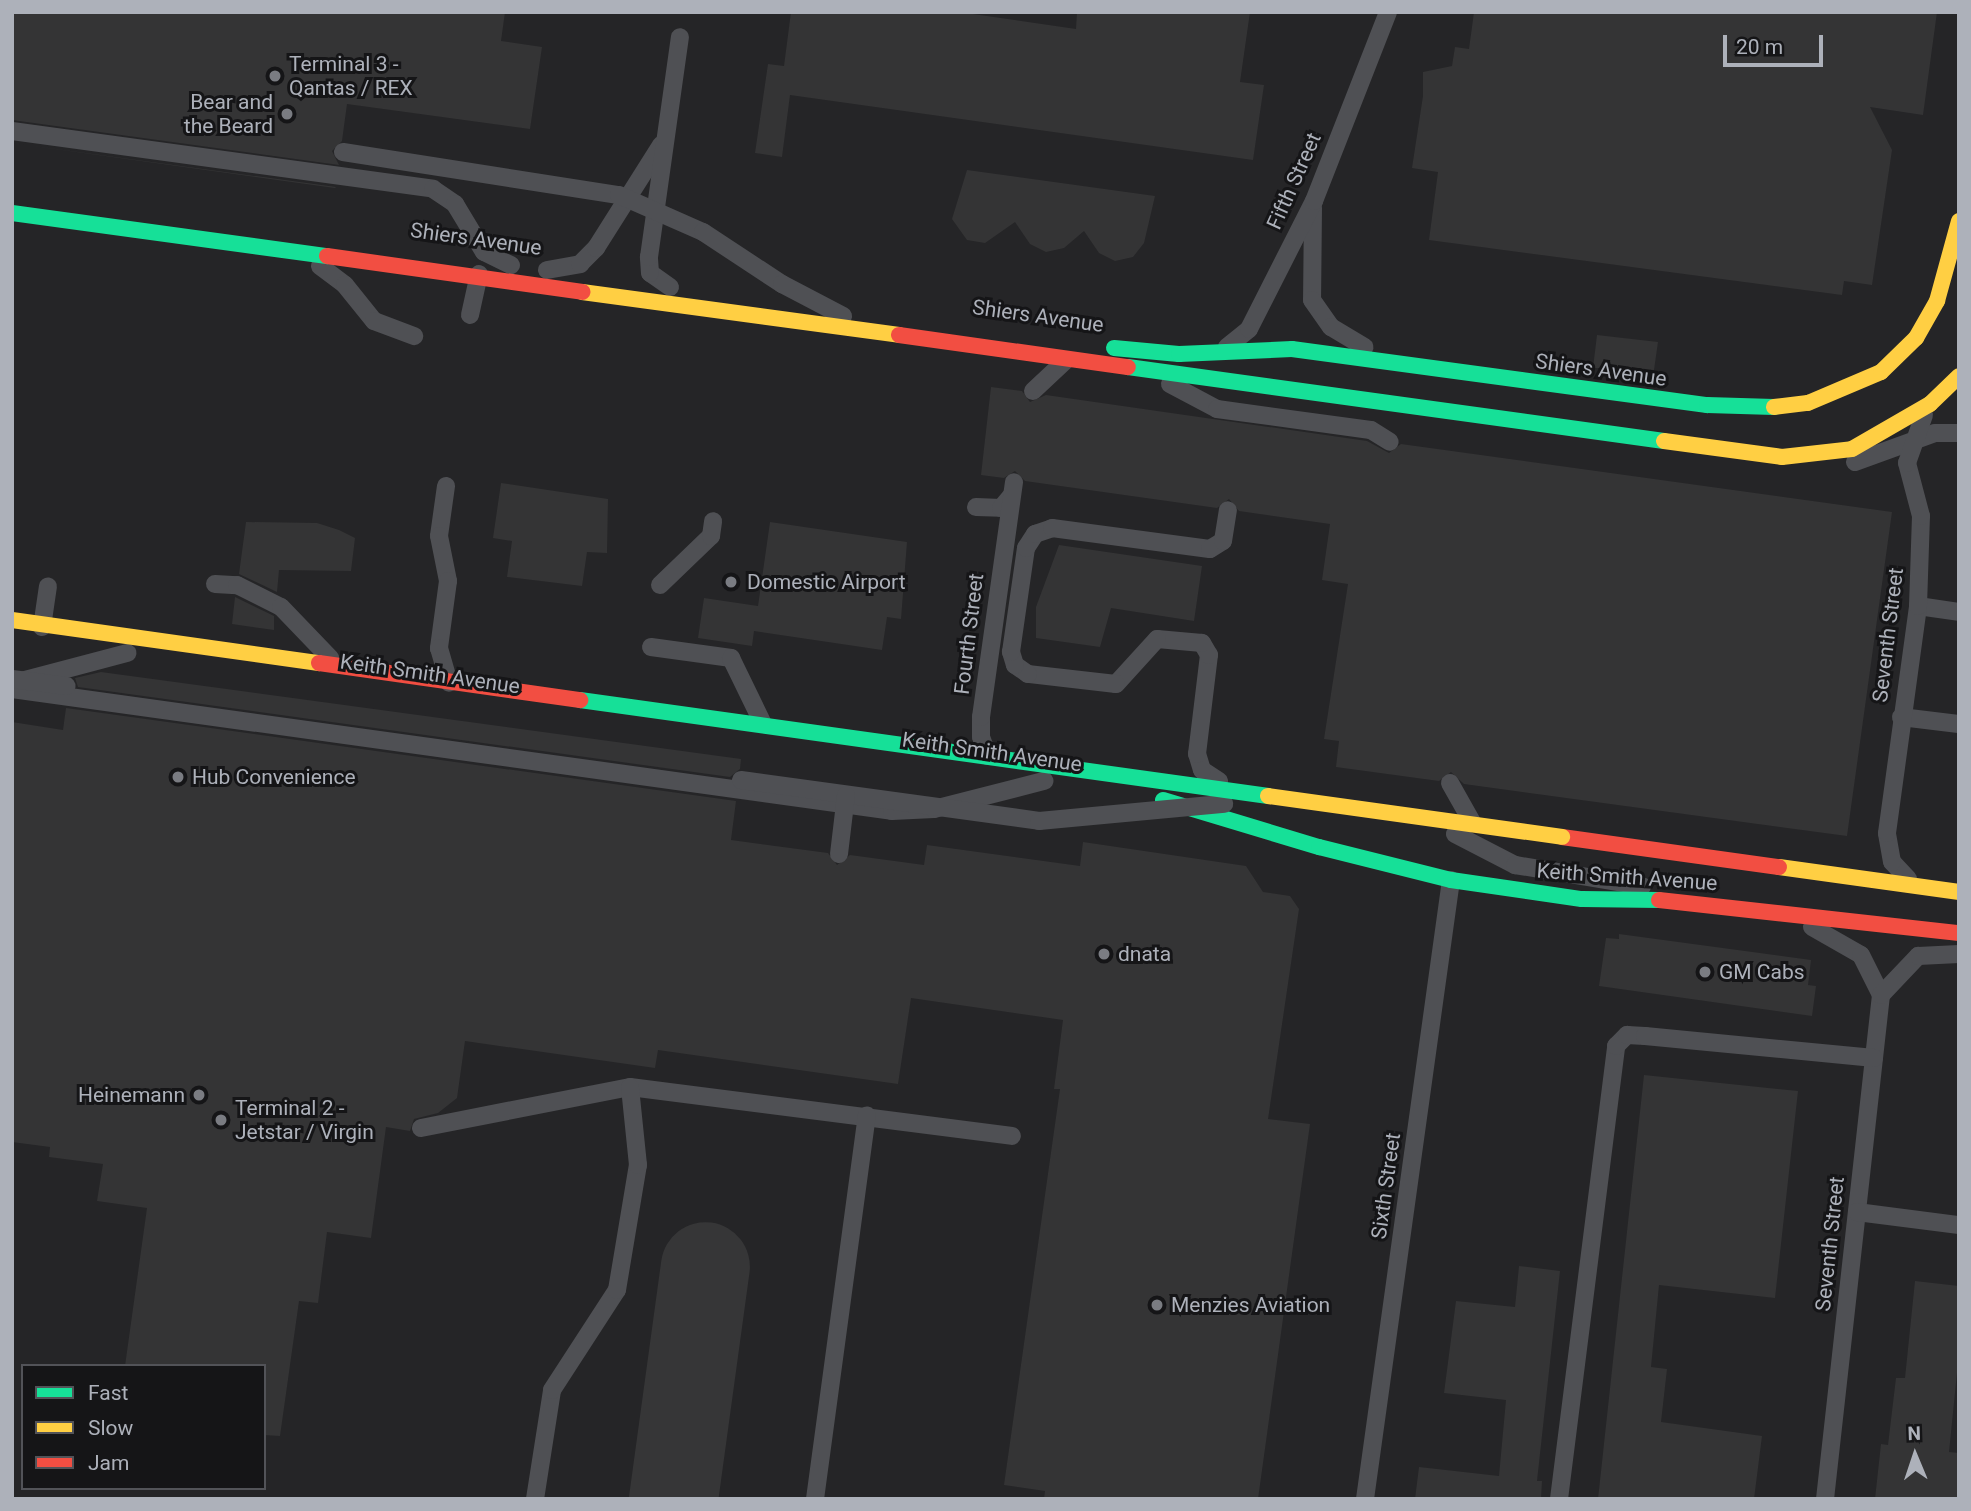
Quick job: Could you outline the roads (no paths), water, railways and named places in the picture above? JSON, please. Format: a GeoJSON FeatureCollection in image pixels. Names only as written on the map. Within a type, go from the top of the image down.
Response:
{"type":"FeatureCollection","features":[{"type":"Feature","properties":{"kind":"street","name":"Shiers Avenue"},"geometry":{"type":"LineString","coordinates":[[12,197],[1098,346],[1179,354],[1292,349],[1406,362],[1707,405],[1772,407],[1808,403],[1881,372],[1916,338],[1937,301],[1959,222]]}},
{"type":"Feature","properties":{"kind":"street","name":"Shiers Avenue"},"geometry":{"type":"LineString","coordinates":[[12,213],[1782,457]]}},
{"type":"Feature","properties":{"kind":"street","name":"Seventh Street"},"geometry":{"type":"LineString","coordinates":[[1782,457],[1852,449],[1908,418],[1953,382]]}},
{"type":"Feature","properties":{"kind":"street","name":"Keith Smith Avenue"},"geometry":{"type":"LineString","coordinates":[[12,620],[1959,892]]}},
{"type":"Feature","properties":{"kind":"street","name":"Keith Smith Avenue"},"geometry":{"type":"LineString","coordinates":[[12,637],[1158,798],[1319,847],[1451,880],[1582,899],[1691,900],[1959,933]]}},
{"type":"Feature","properties":{"kind":"lane","name":"Fifth Street"},"geometry":{"type":"LineString","coordinates":[[1219,352],[1249,329],[1314,201],[1388,12]]}},
{"type":"Feature","properties":{"kind":"lane"},"geometry":{"type":"LineString","coordinates":[[670,287],[654,279],[649,267],[680,37]]}},
{"type":"Feature","properties":{"kind":"lane"},"geometry":{"type":"LineString","coordinates":[[12,131],[433,190],[455,204],[484,252],[506,264]]}},
{"type":"Feature","properties":{"kind":"lane"},"geometry":{"type":"LineString","coordinates":[[547,270],[571,268],[596,248],[666,138]]}},
{"type":"Feature","properties":{"kind":"lane"},"geometry":{"type":"LineString","coordinates":[[343,152],[619,195],[695,227],[837,314],[892,334]]}},
{"type":"Feature","properties":{"kind":"lane"},"geometry":{"type":"LineString","coordinates":[[1314,201],[1310,286],[1320,314],[1347,339],[1406,362]]}},
{"type":"Feature","properties":{"kind":"lane"},"geometry":{"type":"LineString","coordinates":[[291,252],[333,274],[374,321],[414,336]]}},
{"type":"Feature","properties":{"kind":"lane"},"geometry":{"type":"LineString","coordinates":[[470,315],[478,275],[506,264]]}},
{"type":"Feature","properties":{"kind":"lane"},"geometry":{"type":"LineString","coordinates":[[1033,391],[1053,369],[1098,346]]}},
{"type":"Feature","properties":{"kind":"lane"},"geometry":{"type":"LineString","coordinates":[[1241,420],[1250,373],[1264,357],[1292,349]]}},
{"type":"Feature","properties":{"kind":"lane"},"geometry":{"type":"LineString","coordinates":[[1142,369],[1217,408],[1371,430],[1390,442]]}},
{"type":"Feature","properties":{"kind":"lane","name":"Seventh Street"},"geometry":{"type":"LineString","coordinates":[[1919,886],[1899,872],[1888,849],[1901,717],[1918,606],[1921,516],[1907,463],[1912,441],[1924,415],[1953,382]]}},
{"type":"Feature","properties":{"kind":"lane"},"geometry":{"type":"LineString","coordinates":[[1782,457],[1819,464],[1862,461],[1942,431],[1959,433]]}},
{"type":"Feature","properties":{"kind":"lane"},"geometry":{"type":"LineString","coordinates":[[446,486],[439,536],[449,581],[440,662],[451,686],[478,702]]}},
{"type":"Feature","properties":{"kind":"lane","name":"Fourth Street"},"geometry":{"type":"LineString","coordinates":[[976,507],[1001,508],[1012,489],[981,737],[992,762],[1016,777]]}},
{"type":"Feature","properties":{"kind":"lane"},"geometry":{"type":"LineString","coordinates":[[1228,510],[1223,541],[1210,549],[1052,528],[1035,534],[1026,548],[1011,652],[1015,665],[1028,674],[1116,684],[1157,639],[1196,641],[1209,655],[1197,754],[1208,777],[1412,809],[1489,853],[1516,865],[1625,881],[1691,900]]}},
{"type":"Feature","properties":{"kind":"lane"},"geometry":{"type":"LineString","coordinates":[[660,585],[711,536],[713,521]]}},
{"type":"Feature","properties":{"kind":"lane"},"geometry":{"type":"LineString","coordinates":[[215,584],[237,585],[281,607],[323,654],[363,669]]}},
{"type":"Feature","properties":{"kind":"lane"},"geometry":{"type":"LineString","coordinates":[[40,641],[48,586]]}},
{"type":"Feature","properties":{"kind":"lane"},"geometry":{"type":"LineString","coordinates":[[1918,606],[1959,612]]}},
{"type":"Feature","properties":{"kind":"lane"},"geometry":{"type":"LineString","coordinates":[[651,647],[731,658],[772,743]]}},
{"type":"Feature","properties":{"kind":"lane"},"geometry":{"type":"LineString","coordinates":[[12,681],[127,653]]}},
{"type":"Feature","properties":{"kind":"lane"},"geometry":{"type":"LineString","coordinates":[[12,681],[67,686]]}},
{"type":"Feature","properties":{"kind":"lane"},"geometry":{"type":"LineString","coordinates":[[12,689],[892,811],[934,809],[1044,781]]}},
{"type":"Feature","properties":{"kind":"lane"},"geometry":{"type":"LineString","coordinates":[[1901,717],[1959,724]]}},
{"type":"Feature","properties":{"kind":"lane"},"geometry":{"type":"LineString","coordinates":[[741,780],[1039,821],[1291,799]]}},
{"type":"Feature","properties":{"kind":"lane"},"geometry":{"type":"LineString","coordinates":[[1450,783],[1489,853]]}},
{"type":"Feature","properties":{"kind":"lane"},"geometry":{"type":"LineString","coordinates":[[839,854],[846,795]]}},
{"type":"Feature","properties":{"kind":"lane","name":"Sixth Street"},"geometry":{"type":"LineString","coordinates":[[1365,1499],[1451,880]]}},
{"type":"Feature","properties":{"kind":"lane"},"geometry":{"type":"LineString","coordinates":[[1784,912],[1861,955],[1881,995],[1918,956],[1959,954]]}},
{"type":"Feature","properties":{"kind":"lane","name":"Seventh Street"},"geometry":{"type":"LineString","coordinates":[[1825,1499],[1881,995]]}},
{"type":"Feature","properties":{"kind":"lane"},"geometry":{"type":"LineString","coordinates":[[1559,1499],[1616,1046],[1627,1035],[1874,1058]]}},
{"type":"Feature","properties":{"kind":"lane"},"geometry":{"type":"LineString","coordinates":[[535,1499],[552,1390],[617,1290],[638,1165],[630,1087]]}},
{"type":"Feature","properties":{"kind":"lane"},"geometry":{"type":"LineString","coordinates":[[421,1128],[582,1093],[630,1087],[1012,1136]]}},
{"type":"Feature","properties":{"kind":"lane"},"geometry":{"type":"LineString","coordinates":[[815,1499],[867,1116]]}},
{"type":"Feature","properties":{"kind":"lane"},"geometry":{"type":"LineString","coordinates":[[1857,1212],[1959,1225]]}},
{"type":"Feature","properties":{"kind":"place","name":"Terminal 3 - Qantas / REX"},"geometry":{"type":"Point","coordinates":[275,76]}},
{"type":"Feature","properties":{"kind":"place","name":"Bear and the Beard"},"geometry":{"type":"Point","coordinates":[287,114]}},
{"type":"Feature","properties":{"kind":"place","name":"Domestic Airport"},"geometry":{"type":"Point","coordinates":[731,582]}},
{"type":"Feature","properties":{"kind":"place","name":"Hub Convenience"},"geometry":{"type":"Point","coordinates":[178,777]}},
{"type":"Feature","properties":{"kind":"place","name":"dnata"},"geometry":{"type":"Point","coordinates":[1104,954]}},
{"type":"Feature","properties":{"kind":"place","name":"GM Cabs"},"geometry":{"type":"Point","coordinates":[1705,972]}},
{"type":"Feature","properties":{"kind":"place","name":"Heinemann"},"geometry":{"type":"Point","coordinates":[199,1095]}},
{"type":"Feature","properties":{"kind":"place","name":"Terminal 2 - Jetstar / Virgin"},"geometry":{"type":"Point","coordinates":[221,1120]}},
{"type":"Feature","properties":{"kind":"place","name":"Menzies Aviation"},"geometry":{"type":"Point","coordinates":[1157,1305]}}]}
